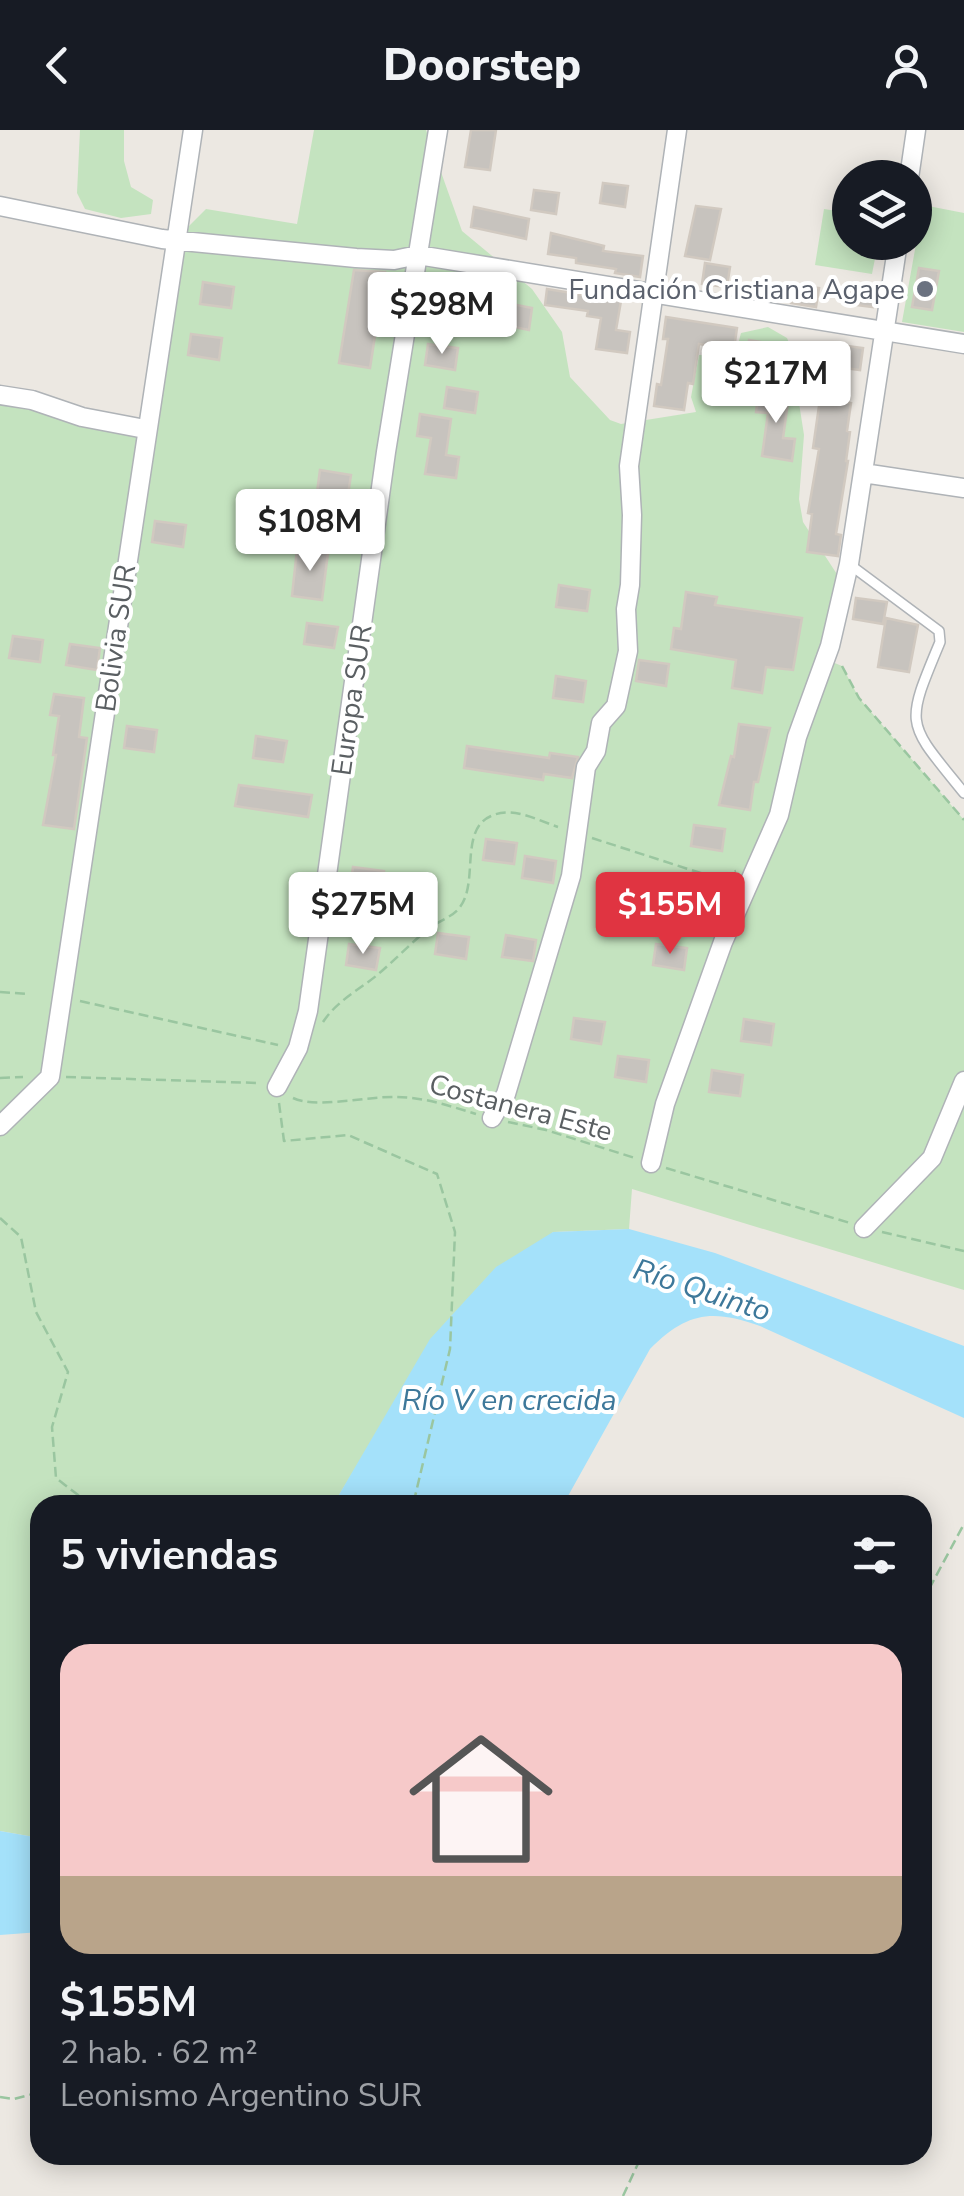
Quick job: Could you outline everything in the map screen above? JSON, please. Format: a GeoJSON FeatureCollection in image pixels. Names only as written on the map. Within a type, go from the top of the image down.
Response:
{"type":"FeatureCollection","features":[{"type":"Feature","properties":{"kind":"street","name":"Bolivia SUR"},"geometry":{"type":"LineString","coordinates":[[50,1076],[192,130]]}},
{"type":"Feature","properties":{"kind":"street","name":"Europa SUR"},"geometry":{"type":"LineString","coordinates":[[277,1087],[298,1048],[308,1011],[385,463],[438,130]]}},
{"type":"Feature","properties":{"kind":"street"},"geometry":{"type":"LineString","coordinates":[[492,1118],[506,1094],[571,876],[586,767],[596,751],[602,723],[616,706],[628,652],[626,609],[632,514],[628,466],[676,130]]}},
{"type":"Feature","properties":{"kind":"street"},"geometry":{"type":"LineString","coordinates":[[912,160],[916,130]]}},
{"type":"Feature","properties":{"kind":"street"},"geometry":{"type":"LineString","coordinates":[[0,206],[175,240],[356,258],[394,260],[418,255],[964,344]]}},
{"type":"Feature","properties":{"kind":"street"},"geometry":{"type":"LineString","coordinates":[[652,1163],[665,1104],[723,942],[779,815],[796,737],[830,646],[849,564],[895,260]]}},
{"type":"Feature","properties":{"kind":"street"},"geometry":{"type":"LineString","coordinates":[[0,395],[145,429]]}},
{"type":"Feature","properties":{"kind":"street"},"geometry":{"type":"LineString","coordinates":[[863,474],[964,488]]}},
{"type":"Feature","properties":{"kind":"street"},"geometry":{"type":"LineString","coordinates":[[0,1126],[50,1076]]}},
{"type":"Feature","properties":{"kind":"street"},"geometry":{"type":"LineString","coordinates":[[864,1228],[932,1158],[964,1081]]}},
{"type":"Feature","properties":{"kind":"lane"},"geometry":{"type":"LineString","coordinates":[[849,564],[939,631],[940,642],[914,708],[914,724],[924,744],[964,792]]}},
{"type":"Feature","properties":{"kind":"path"},"geometry":{"type":"LineString","coordinates":[[842,666],[859,698],[964,820]]}},
{"type":"Feature","properties":{"kind":"path"},"geometry":{"type":"LineString","coordinates":[[316,1032],[335,1005],[371,980],[432,926],[458,911],[469,892],[474,832],[480,823],[492,815],[513,812],[560,827]]}},
{"type":"Feature","properties":{"kind":"path"},"geometry":{"type":"LineString","coordinates":[[586,836],[716,878],[736,872]]}},
{"type":"Feature","properties":{"kind":"path"},"geometry":{"type":"LineString","coordinates":[[0,992],[29,994]]}},
{"type":"Feature","properties":{"kind":"path"},"geometry":{"type":"LineString","coordinates":[[78,1001],[278,1045]]}},
{"type":"Feature","properties":{"kind":"path","name":"Costanera Este"},"geometry":{"type":"LineString","coordinates":[[0,1078],[252,1081],[277,1087],[298,1101],[322,1104],[357,1097],[402,1097],[546,1130],[864,1228],[964,1251]]}},
{"type":"Feature","properties":{"kind":"path"},"geometry":{"type":"LineString","coordinates":[[277,1087],[284,1141],[348,1135],[437,1174],[455,1232],[450,1349],[415,1495]]}},
{"type":"Feature","properties":{"kind":"path"},"geometry":{"type":"LineString","coordinates":[[0,1218],[21,1237],[36,1312],[68,1372],[52,1426],[56,1478],[78,1495]]}},
{"type":"Feature","properties":{"kind":"path"},"geometry":{"type":"LineString","coordinates":[[932,1583],[964,1524]]}},
{"type":"Feature","properties":{"kind":"path"},"geometry":{"type":"LineString","coordinates":[[0,2097],[14,2099],[30,2095]]}},
{"type":"Feature","properties":{"kind":"path"},"geometry":{"type":"LineString","coordinates":[[622,2196],[637,2165]]}},
{"type":"Feature","properties":{"kind":"green space"},"geometry":{"type":"Polygon","coordinates":[[[80,130],[124,130],[124,161],[131,187],[153,200],[151,214],[121,218],[85,209],[77,193],[80,130]]]}},
{"type":"Feature","properties":{"kind":"green space"},"geometry":{"type":"Polygon","coordinates":[[[314,130],[426,130],[462,231],[532,289],[562,332],[570,377],[610,420],[621,424],[696,412],[691,397],[699,355],[735,356],[741,333],[768,327],[787,338],[794,355],[779,377],[799,403],[804,435],[799,499],[803,522],[844,585],[826,651],[815,655],[842,666],[859,698],[964,820],[964,1290],[632,1189],[629,1229],[553,1232],[359,1462],[339,1495],[30,1495],[30,1836],[0,1831],[0,395],[143,428],[175,240],[206,209],[297,224],[314,130]]]}},
{"type":"Feature","properties":{"kind":"green space"},"geometry":{"type":"Polygon","coordinates":[[[932,207],[964,213],[964,332],[902,322],[913,260],[932,260],[932,207]]]}},
{"type":"Feature","properties":{"kind":"green space"},"geometry":{"type":"Polygon","coordinates":[[[824,209],[832,210],[832,260],[875,260],[872,274],[815,265],[824,209]]]}},
{"type":"Feature","properties":{"kind":"water","name":"Río V en crecida"},"geometry":{"type":"Polygon","coordinates":[[[629,1229],[715,1253],[964,1346],[964,1418],[760,1326],[728,1317],[701,1317],[676,1327],[650,1349],[569,1495],[339,1495],[430,1339],[496,1267],[553,1232],[629,1229]]]}},
{"type":"Feature","properties":{"kind":"water"},"geometry":{"type":"Polygon","coordinates":[[[0,1831],[30,1836],[30,1933],[0,1935],[0,1831]]]}},
{"type":"Feature","properties":{"kind":"building"},"geometry":{"type":"Polygon","coordinates":[[[471,130],[496,130],[490,170],[465,167],[471,130]]]}},
{"type":"Feature","properties":{"kind":"building"},"geometry":{"type":"Polygon","coordinates":[[[603,183],[628,186],[625,207],[600,203],[603,183]]]}},
{"type":"Feature","properties":{"kind":"building"},"geometry":{"type":"Polygon","coordinates":[[[534,190],[559,193],[556,214],[531,210],[534,190]]]}},
{"type":"Feature","properties":{"kind":"building"},"geometry":{"type":"Polygon","coordinates":[[[696,206],[721,209],[710,260],[685,256],[696,206]]]}},
{"type":"Feature","properties":{"kind":"building"},"geometry":{"type":"Polygon","coordinates":[[[474,207],[529,219],[526,239],[471,227],[474,207]]]}},
{"type":"Feature","properties":{"kind":"building"},"geometry":{"type":"Polygon","coordinates":[[[551,233],[604,246],[603,251],[643,256],[640,277],[548,254],[551,233]]]}},
{"type":"Feature","properties":{"kind":"building"},"geometry":{"type":"Polygon","coordinates":[[[705,263],[730,267],[727,287],[702,284],[705,263]]]}},
{"type":"Feature","properties":{"kind":"building","name":"Fundación Cristiana Agape"},"geometry":{"type":"Polygon","coordinates":[[[919,268],[939,271],[932,310],[912,307],[919,268]]]}},
{"type":"Feature","properties":{"kind":"building"},"geometry":{"type":"Polygon","coordinates":[[[354,270],[385,272],[370,368],[339,363],[354,270]]]}},
{"type":"Feature","properties":{"kind":"building"},"geometry":{"type":"Polygon","coordinates":[[[203,282],[234,287],[231,308],[200,304],[203,282]]]}},
{"type":"Feature","properties":{"kind":"building"},"geometry":{"type":"Polygon","coordinates":[[[851,283],[876,287],[873,307],[848,304],[851,283]]]}},
{"type":"Feature","properties":{"kind":"building"},"geometry":{"type":"Polygon","coordinates":[[[794,285],[819,288],[816,307],[791,303],[794,285]]]}},
{"type":"Feature","properties":{"kind":"building"},"geometry":{"type":"Polygon","coordinates":[[[430,288],[532,308],[529,330],[427,309],[430,288]]]}},
{"type":"Feature","properties":{"kind":"building"},"geometry":{"type":"Polygon","coordinates":[[[547,289],[621,301],[616,330],[630,332],[627,353],[596,349],[601,318],[587,316],[588,311],[545,305],[547,289]]]}},
{"type":"Feature","properties":{"kind":"building"},"geometry":{"type":"Polygon","coordinates":[[[666,317],[737,328],[734,349],[699,344],[693,384],[688,383],[684,410],[654,406],[668,339],[663,339],[666,317]]]}},
{"type":"Feature","properties":{"kind":"building"},"geometry":{"type":"Polygon","coordinates":[[[191,334],[222,338],[219,360],[188,355],[191,334]]]}},
{"type":"Feature","properties":{"kind":"building"},"geometry":{"type":"Polygon","coordinates":[[[749,340],[780,345],[777,366],[746,362],[749,340]]]}},
{"type":"Feature","properties":{"kind":"building"},"geometry":{"type":"Polygon","coordinates":[[[428,344],[458,348],[455,370],[425,365],[428,344]]]}},
{"type":"Feature","properties":{"kind":"building"},"geometry":{"type":"Polygon","coordinates":[[[832,344],[863,348],[860,370],[829,366],[832,344]]]}},
{"type":"Feature","properties":{"kind":"building"},"geometry":{"type":"Polygon","coordinates":[[[806,368],[836,372],[832,401],[851,403],[848,461],[836,534],[841,535],[838,556],[807,552],[812,514],[808,513],[819,449],[813,448],[821,392],[803,389],[806,368]]]}},
{"type":"Feature","properties":{"kind":"building"},"geometry":{"type":"Polygon","coordinates":[[[447,387],[478,392],[475,413],[444,408],[447,387]]]}},
{"type":"Feature","properties":{"kind":"building"},"geometry":{"type":"Polygon","coordinates":[[[759,390],[789,395],[783,438],[795,439],[792,461],[762,456],[768,413],[756,412],[759,390]]]}},
{"type":"Feature","properties":{"kind":"building"},"geometry":{"type":"Polygon","coordinates":[[[420,414],[451,419],[446,455],[459,457],[456,478],[425,474],[431,438],[417,436],[420,414]]]}},
{"type":"Feature","properties":{"kind":"building"},"geometry":{"type":"Polygon","coordinates":[[[320,470],[351,475],[347,501],[362,503],[357,547],[326,543],[332,494],[317,492],[320,470]]]}},
{"type":"Feature","properties":{"kind":"building"},"geometry":{"type":"Polygon","coordinates":[[[261,501],[292,506],[289,527],[258,522],[261,501]]]}},
{"type":"Feature","properties":{"kind":"building"},"geometry":{"type":"Polygon","coordinates":[[[155,521],[186,525],[183,547],[152,542],[155,521]]]}},
{"type":"Feature","properties":{"kind":"building"},"geometry":{"type":"Polygon","coordinates":[[[297,549],[328,553],[322,600],[292,596],[297,549]]]}},
{"type":"Feature","properties":{"kind":"building"},"geometry":{"type":"Polygon","coordinates":[[[559,585],[590,590],[587,611],[556,607],[559,585]]]}},
{"type":"Feature","properties":{"kind":"building"},"geometry":{"type":"Polygon","coordinates":[[[686,592],[717,597],[715,605],[802,618],[793,670],[766,667],[762,693],[732,688],[736,660],[671,649],[674,628],[681,629],[686,592]]]}},
{"type":"Feature","properties":{"kind":"building"},"geometry":{"type":"Polygon","coordinates":[[[856,598],[887,602],[883,624],[853,619],[856,598]]]}},
{"type":"Feature","properties":{"kind":"building"},"geometry":{"type":"Polygon","coordinates":[[[886,618],[918,625],[909,672],[878,667],[886,618]]]}},
{"type":"Feature","properties":{"kind":"building"},"geometry":{"type":"Polygon","coordinates":[[[307,623],[338,627],[334,648],[304,644],[307,623]]]}},
{"type":"Feature","properties":{"kind":"building"},"geometry":{"type":"Polygon","coordinates":[[[13,636],[43,640],[40,662],[9,658],[13,636]]]}},
{"type":"Feature","properties":{"kind":"building"},"geometry":{"type":"Polygon","coordinates":[[[70,644],[100,648],[97,670],[66,665],[70,644]]]}},
{"type":"Feature","properties":{"kind":"building"},"geometry":{"type":"Polygon","coordinates":[[[639,660],[669,664],[666,686],[636,681],[639,660]]]}},
{"type":"Feature","properties":{"kind":"building"},"geometry":{"type":"Polygon","coordinates":[[[556,676],[586,681],[583,702],[553,698],[556,676]]]}},
{"type":"Feature","properties":{"kind":"building"},"geometry":{"type":"Polygon","coordinates":[[[54,694],[84,698],[79,737],[87,738],[74,829],[43,825],[56,755],[59,716],[50,715],[54,694]]]}},
{"type":"Feature","properties":{"kind":"building"},"geometry":{"type":"Polygon","coordinates":[[[739,724],[770,728],[750,810],[719,805],[731,756],[734,757],[739,724]]]}},
{"type":"Feature","properties":{"kind":"building"},"geometry":{"type":"Polygon","coordinates":[[[127,726],[157,730],[154,752],[124,748],[127,726]]]}},
{"type":"Feature","properties":{"kind":"building"},"geometry":{"type":"Polygon","coordinates":[[[256,736],[287,741],[283,762],[253,758],[256,736]]]}},
{"type":"Feature","properties":{"kind":"building"},"geometry":{"type":"Polygon","coordinates":[[[467,746],[549,758],[550,753],[578,757],[572,778],[544,774],[543,780],[464,768],[467,746]]]}},
{"type":"Feature","properties":{"kind":"building"},"geometry":{"type":"Polygon","coordinates":[[[239,785],[312,795],[308,817],[235,806],[239,785]]]}},
{"type":"Feature","properties":{"kind":"building"},"geometry":{"type":"Polygon","coordinates":[[[694,825],[725,829],[722,851],[691,846],[694,825]]]}},
{"type":"Feature","properties":{"kind":"building"},"geometry":{"type":"Polygon","coordinates":[[[486,839],[517,843],[514,864],[483,860],[486,839]]]}},
{"type":"Feature","properties":{"kind":"building"},"geometry":{"type":"Polygon","coordinates":[[[525,856],[556,861],[553,883],[522,878],[525,856]]]}},
{"type":"Feature","properties":{"kind":"building"},"geometry":{"type":"Polygon","coordinates":[[[353,867],[384,871],[381,893],[350,889],[353,867]]]}},
{"type":"Feature","properties":{"kind":"building"},"geometry":{"type":"Polygon","coordinates":[[[602,894],[633,899],[630,920],[599,916],[602,894]]]}},
{"type":"Feature","properties":{"kind":"building"},"geometry":{"type":"Polygon","coordinates":[[[696,897],[727,901],[718,922],[693,918],[696,897]]]}},
{"type":"Feature","properties":{"kind":"building"},"geometry":{"type":"Polygon","coordinates":[[[438,933],[469,937],[466,959],[435,954],[438,933]]]}},
{"type":"Feature","properties":{"kind":"building"},"geometry":{"type":"Polygon","coordinates":[[[506,935],[536,940],[533,961],[502,957],[506,935]]]}},
{"type":"Feature","properties":{"kind":"building"},"geometry":{"type":"Polygon","coordinates":[[[349,944],[380,948],[376,970],[346,965],[349,944]]]}},
{"type":"Feature","properties":{"kind":"building"},"geometry":{"type":"Polygon","coordinates":[[[656,944],[687,948],[684,970],[653,965],[656,944]]]}},
{"type":"Feature","properties":{"kind":"building"},"geometry":{"type":"Polygon","coordinates":[[[574,1018],[605,1022],[601,1044],[571,1039],[574,1018]]]}},
{"type":"Feature","properties":{"kind":"building"},"geometry":{"type":"Polygon","coordinates":[[[744,1019],[774,1024],[771,1045],[741,1041],[744,1019]]]}},
{"type":"Feature","properties":{"kind":"building"},"geometry":{"type":"Polygon","coordinates":[[[618,1056],[649,1060],[646,1082],[615,1077],[618,1056]]]}},
{"type":"Feature","properties":{"kind":"building"},"geometry":{"type":"Polygon","coordinates":[[[712,1070],[743,1075],[740,1096],[709,1092],[712,1070]]]}},
{"type":"Feature","properties":{"kind":"place","name":"Fundación Cristiana Agape"},"geometry":{"type":"Point","coordinates":[925,289]}},
{"type":"Feature","properties":{"kind":"water label","name":"Río Quinto"},"geometry":{"type":"Point","coordinates":[702,1290]}}]}
